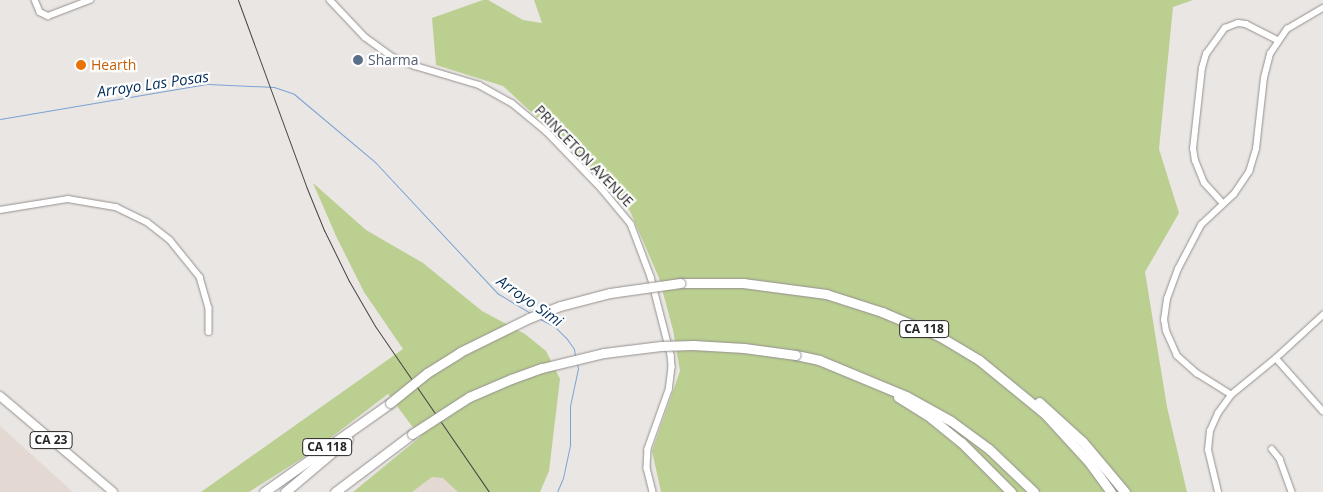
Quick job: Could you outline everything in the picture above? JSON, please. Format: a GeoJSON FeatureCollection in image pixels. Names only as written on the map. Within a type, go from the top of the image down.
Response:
{"type":"FeatureCollection","features":[{"type":"Feature","properties":{"kind":"highway","name":"CA 118"},"geometry":{"type":"LineString","coordinates":[[264,492],[390,403],[428,373],[460,352],[529,318],[560,306],[610,293],[680,283],[743,283],[834,296],[913,323],[979,360],[1017,390],[1061,430],[1111,492]]}},
{"type":"Feature","properties":{"kind":"highway","name":"CA 118"},"geometry":{"type":"LineString","coordinates":[[335,492],[412,434],[449,409],[497,385],[542,368],[604,353],[661,346],[693,345],[796,354],[819,360],[906,396],[952,421],[989,450],[1034,492]]}},
{"type":"Feature","properties":{"kind":"highway"},"geometry":{"type":"LineString","coordinates":[[979,360],[1004,375],[1052,412],[1082,441],[1125,492]]}},
{"type":"Feature","properties":{"kind":"highway"},"geometry":{"type":"LineString","coordinates":[[887,388],[956,437],[1011,492]]}},
{"type":"Feature","properties":{"kind":"highway"},"geometry":{"type":"LineString","coordinates":[[285,492],[390,403]]}},
{"type":"Feature","properties":{"kind":"main road","name":"CA 23"},"geometry":{"type":"LineString","coordinates":[[0,396],[113,492]]}},
{"type":"Feature","properties":{"kind":"street"},"geometry":{"type":"LineString","coordinates":[[35,0],[40,12],[48,16],[90,0]]}},
{"type":"Feature","properties":{"kind":"street","name":"PRINCETON AVENUE"},"geometry":{"type":"LineString","coordinates":[[330,0],[365,37],[393,57],[415,66],[479,85],[512,103],[554,139],[601,188],[631,224],[651,277],[672,355],[672,373],[669,390],[650,441],[646,458],[648,478],[653,492]]}},
{"type":"Feature","properties":{"kind":"street"},"geometry":{"type":"LineString","coordinates":[[1231,395],[1189,368],[1177,356],[1169,341],[1164,320],[1166,299],[1171,284],[1201,225],[1243,184],[1253,162],[1266,67],[1278,40],[1287,29],[1323,8]]}},
{"type":"Feature","properties":{"kind":"street"},"geometry":{"type":"LineString","coordinates":[[1223,204],[1204,183],[1195,161],[1193,149],[1202,68],[1206,54],[1225,28],[1238,23],[1246,24],[1278,40]]}},
{"type":"Feature","properties":{"kind":"street"},"geometry":{"type":"LineString","coordinates":[[0,210],[68,199],[116,207],[147,222],[170,240],[200,277],[209,308],[209,332]]}},
{"type":"Feature","properties":{"kind":"street"},"geometry":{"type":"LineString","coordinates":[[1218,492],[1209,461],[1208,440],[1218,412],[1231,395],[1322,318]]}},
{"type":"Feature","properties":{"kind":"street"},"geometry":{"type":"LineString","coordinates":[[1276,358],[1323,411]]}},
{"type":"Feature","properties":{"kind":"street"},"geometry":{"type":"LineString","coordinates":[[1272,449],[1280,459],[1292,492]]}},
{"type":"Feature","properties":{"kind":"shaded area"},"geometry":{"type":"Polygon","coordinates":[[[0,426],[73,492],[0,492],[0,426]]]}},
{"type":"Feature","properties":{"kind":"shaded area"},"geometry":{"type":"Polygon","coordinates":[[[445,463],[467,492],[406,492],[445,463]]]}},
{"type":"Feature","properties":{"kind":"green space"},"geometry":{"type":"Polygon","coordinates":[[[483,0],[488,0],[523,20],[542,23],[534,0],[1193,0],[1173,7],[1159,149],[1179,213],[1145,272],[1167,407],[1187,492],[661,492],[652,451],[680,371],[673,330],[659,278],[630,211],[569,147],[503,86],[436,65],[432,18],[483,0]]]}},
{"type":"Feature","properties":{"kind":"green space"},"geometry":{"type":"Polygon","coordinates":[[[313,183],[366,230],[423,263],[482,311],[525,334],[546,351],[560,379],[549,471],[540,492],[458,492],[443,478],[432,477],[412,492],[353,492],[420,437],[388,394],[312,452],[249,492],[201,492],[403,349],[364,292],[336,236],[313,183]]]}},
{"type":"Feature","properties":{"kind":"waterway","name":"Arroyo Las Posas"},"geometry":{"type":"LineString","coordinates":[[0,119],[208,84],[274,87],[294,94],[375,162],[497,293],[530,313]]}},
{"type":"Feature","properties":{"kind":"waterway","name":"Arroyo Simi"},"geometry":{"type":"LineString","coordinates":[[540,319],[554,326],[567,339],[574,349],[575,356]]}},
{"type":"Feature","properties":{"kind":"waterway","name":"Arroyo Simi"},"geometry":{"type":"LineString","coordinates":[[557,492],[563,478],[570,444],[570,406],[578,369],[577,363]]}},
{"type":"Feature","properties":{"kind":"railway"},"geometry":{"type":"LineString","coordinates":[[238,0],[306,186],[324,230],[349,281],[375,326],[489,492]]}},
{"type":"Feature","properties":{"kind":"place","name":"Sharma"},"geometry":{"type":"Point","coordinates":[358,60]}},
{"type":"Feature","properties":{"kind":"place","name":"Hearth"},"geometry":{"type":"Point","coordinates":[81,65]}}]}
